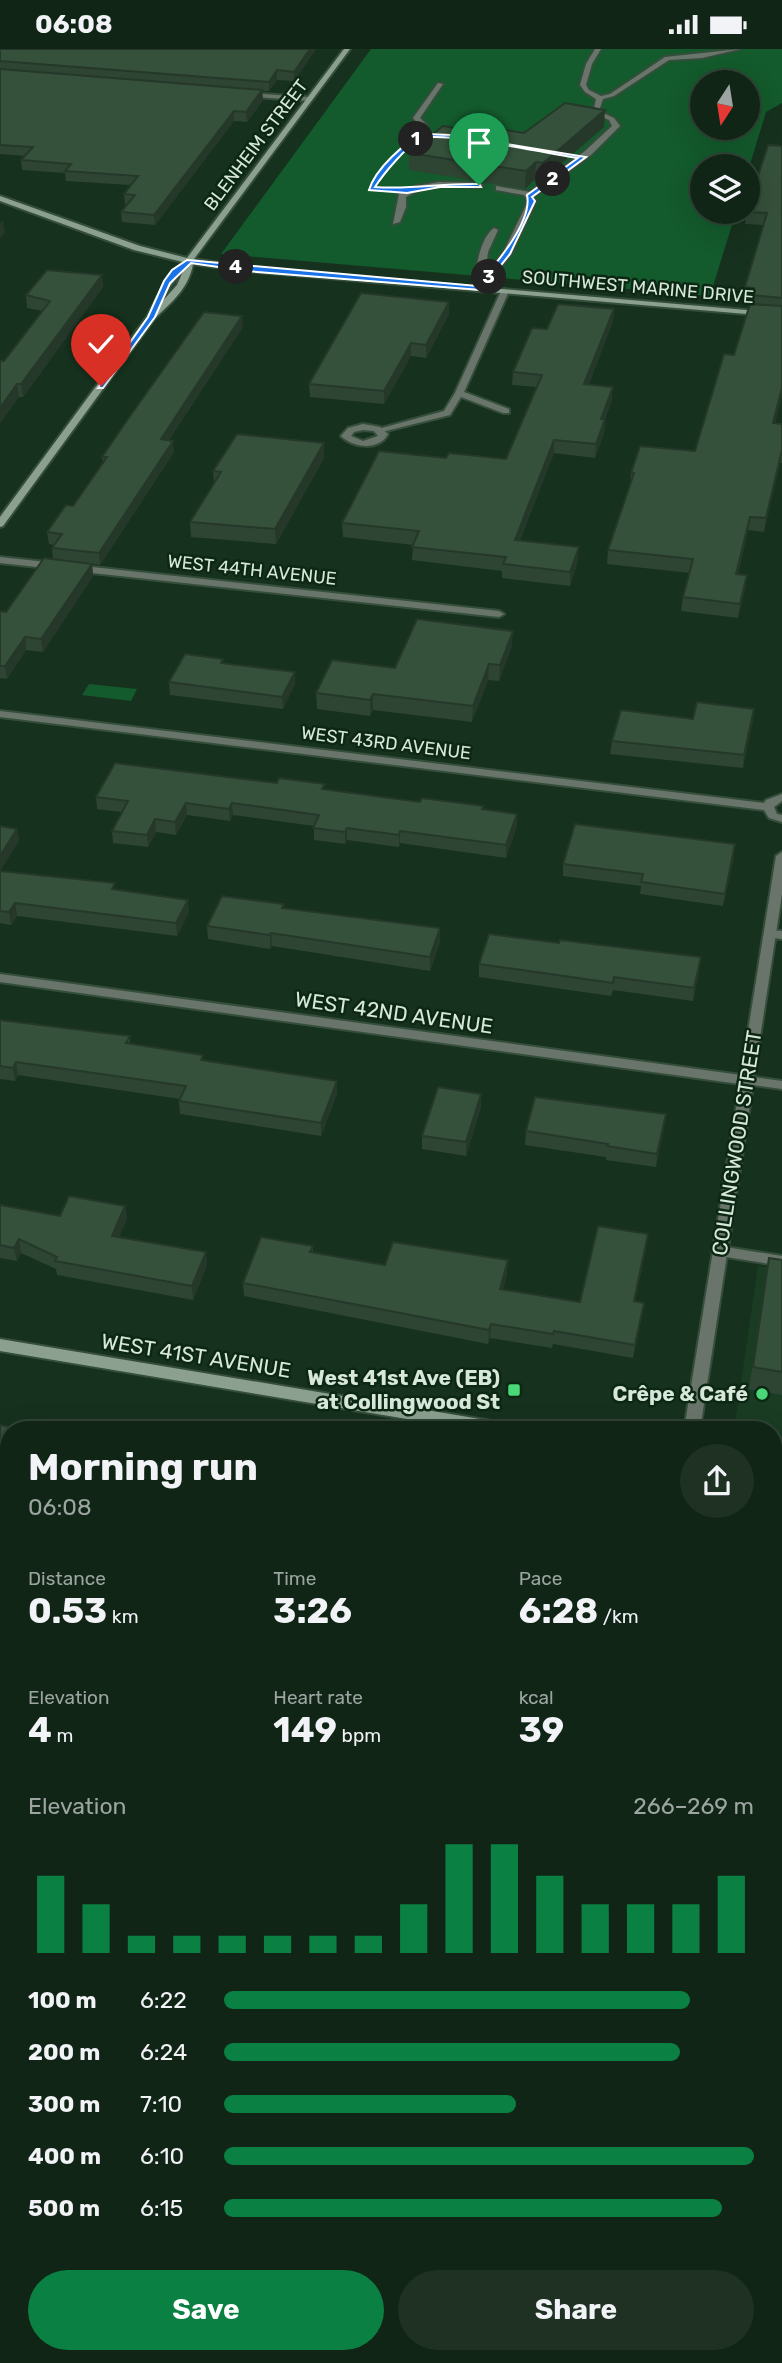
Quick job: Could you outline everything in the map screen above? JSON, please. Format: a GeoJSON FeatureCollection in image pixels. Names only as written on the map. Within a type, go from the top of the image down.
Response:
{"type":"FeatureCollection","features":[{"type":"Feature","properties":{"kind":"street","name":"BLENHEIM STREET"},"geometry":{"type":"LineString","coordinates":[[151,317],[167,282],[190,261],[347,49]]}},
{"type":"Feature","properties":{"kind":"street"},"geometry":{"type":"LineString","coordinates":[[598,49],[589,64],[583,85],[587,91],[600,98],[612,95],[667,58],[702,56],[737,49]]}},
{"type":"Feature","properties":{"kind":"street"},"geometry":{"type":"LineString","coordinates":[[417,138],[423,125],[416,118],[440,85]]}},
{"type":"Feature","properties":{"kind":"street"},"geometry":{"type":"LineString","coordinates":[[235,93],[310,99]]}},
{"type":"Feature","properties":{"kind":"street"},"geometry":{"type":"LineString","coordinates":[[529,197],[588,153],[616,126],[612,119],[595,112],[600,98]]}},
{"type":"Feature","properties":{"kind":"street"},"geometry":{"type":"LineString","coordinates":[[396,222],[402,207],[402,196],[407,192],[440,185],[479,185]]}},
{"type":"Feature","properties":{"kind":"street"},"geometry":{"type":"LineString","coordinates":[[479,289],[507,254],[532,201],[527,193],[499,188]]}},
{"type":"Feature","properties":{"kind":"street","name":"SOUTHWEST MARINE DRIVE"},"geometry":{"type":"LineString","coordinates":[[0,198],[137,248],[190,261],[246,269],[782,315]]}},
{"type":"Feature","properties":{"kind":"street"},"geometry":{"type":"LineString","coordinates":[[479,289],[484,252],[494,230]]}},
{"type":"Feature","properties":{"kind":"street","name":"BLENHEIM STREET"},"geometry":{"type":"LineString","coordinates":[[0,524],[151,317],[174,296],[186,278],[190,261]]}},
{"type":"Feature","properties":{"kind":"street"},"geometry":{"type":"LineString","coordinates":[[381,431],[447,414],[505,291]]}},
{"type":"Feature","properties":{"kind":"street"},"geometry":{"type":"LineString","coordinates":[[459,393],[506,411]]}},
{"type":"Feature","properties":{"kind":"street","name":"WEST 44TH AVENUE"},"geometry":{"type":"LineString","coordinates":[[0,560],[499,614]]}},
{"type":"Feature","properties":{"kind":"street","name":"WEST 43RD AVENUE"},"geometry":{"type":"LineString","coordinates":[[0,714],[768,807]]}},
{"type":"Feature","properties":{"kind":"street"},"geometry":{"type":"LineString","coordinates":[[782,797],[770,802],[768,807],[773,815],[782,819]]}},
{"type":"Feature","properties":{"kind":"street","name":"COLLINGWOOD STREET"},"geometry":{"type":"LineString","coordinates":[[693,1421],[746,1081],[776,934],[782,856]]}},
{"type":"Feature","properties":{"kind":"street","name":"WEST 42ND AVENUE"},"geometry":{"type":"LineString","coordinates":[[0,978],[782,1085]]}},
{"type":"Feature","properties":{"kind":"street"},"geometry":{"type":"LineString","coordinates":[[719,1251],[782,1261]]}},
{"type":"Feature","properties":{"kind":"street","name":"WEST 41ST AVENUE"},"geometry":{"type":"LineString","coordinates":[[0,1345],[456,1421]]}},
{"type":"Feature","properties":{"kind":"path"},"geometry":{"type":"LineString","coordinates":[[407,192],[372,188],[381,173],[417,138]]}},
{"type":"Feature","properties":{"kind":"shaded area"},"geometry":{"type":"Polygon","coordinates":[[[758,1266],[782,1269],[782,1421],[735,1421],[758,1266]]]}},
{"type":"Feature","properties":{"kind":"green space"},"geometry":{"type":"Polygon","coordinates":[[[371,49],[782,49],[782,103],[766,112],[760,132],[760,70],[690,70],[690,140],[757,140],[753,154],[690,154],[690,224],[732,224],[710,296],[221,254],[371,49]]]}},
{"type":"Feature","properties":{"kind":"green space"},"geometry":{"type":"Polygon","coordinates":[[[89,684],[137,689],[131,701],[82,695],[89,684]]]}},
{"type":"Feature","properties":{"kind":"building"},"geometry":{"type":"Polygon","coordinates":[[[0,49],[310,49],[294,72],[277,70],[269,82],[0,61],[0,49]]]}},
{"type":"Feature","properties":{"kind":"building"},"geometry":{"type":"Polygon","coordinates":[[[0,69],[262,90],[246,112],[234,111],[154,215],[121,212],[135,195],[124,194],[138,176],[65,171],[71,164],[21,160],[33,147],[0,145],[0,69]]]}},
{"type":"Feature","properties":{"kind":"building"},"geometry":{"type":"Polygon","coordinates":[[[565,103],[605,110],[548,159],[542,163],[536,162],[526,171],[409,153],[443,126],[455,128],[461,123],[524,133],[565,103]]]}},
{"type":"Feature","properties":{"kind":"building"},"geometry":{"type":"Polygon","coordinates":[[[768,145],[782,146],[782,298],[752,295],[754,288],[745,287],[767,213],[760,213],[760,170],[768,145]]]}},
{"type":"Feature","properties":{"kind":"building"},"geometry":{"type":"Polygon","coordinates":[[[47,270],[102,275],[0,408],[0,361],[4,361],[50,301],[26,295],[47,270]]]}},
{"type":"Feature","properties":{"kind":"building"},"geometry":{"type":"Polygon","coordinates":[[[361,293],[449,302],[426,345],[411,343],[384,391],[309,384],[361,293]]]}},
{"type":"Feature","properties":{"kind":"building"},"geometry":{"type":"Polygon","coordinates":[[[558,304],[614,309],[584,384],[613,387],[601,419],[605,419],[596,444],[554,440],[515,540],[579,547],[570,572],[503,564],[506,557],[412,547],[419,531],[342,523],[379,451],[446,458],[449,453],[506,459],[542,375],[513,372],[532,328],[547,329],[558,304]]]}},
{"type":"Feature","properties":{"kind":"building"},"geometry":{"type":"Polygon","coordinates":[[[750,304],[782,306],[782,388],[773,423],[782,424],[782,450],[766,518],[750,517],[736,574],[747,575],[740,604],[683,597],[693,559],[608,550],[634,473],[631,473],[640,446],[695,451],[724,354],[734,355],[750,304]]]}},
{"type":"Feature","properties":{"kind":"building"},"geometry":{"type":"Polygon","coordinates":[[[204,312],[242,316],[161,439],[173,441],[99,553],[52,548],[62,534],[47,532],[66,505],[73,506],[107,457],[102,457],[204,312]]]}},
{"type":"Feature","properties":{"kind":"building"},"geometry":{"type":"Polygon","coordinates":[[[237,434],[324,443],[275,529],[190,522],[221,472],[213,471],[237,434]]]}},
{"type":"Feature","properties":{"kind":"building"},"geometry":{"type":"Polygon","coordinates":[[[44,558],[92,564],[41,639],[25,637],[5,666],[0,666],[0,613],[6,612],[44,558]]]}},
{"type":"Feature","properties":{"kind":"building"},"geometry":{"type":"Polygon","coordinates":[[[417,619],[513,631],[500,665],[489,664],[473,706],[373,694],[370,700],[316,693],[332,660],[395,668],[417,619]]]}},
{"type":"Feature","properties":{"kind":"building"},"geometry":{"type":"Polygon","coordinates":[[[185,654],[223,659],[221,663],[295,672],[282,697],[169,682],[185,654]]]}},
{"type":"Feature","properties":{"kind":"building"},"geometry":{"type":"Polygon","coordinates":[[[697,702],[754,709],[744,755],[612,741],[621,710],[693,719],[697,702]]]}},
{"type":"Feature","properties":{"kind":"building"},"geometry":{"type":"Polygon","coordinates":[[[115,763],[277,783],[279,778],[325,784],[322,789],[420,802],[422,798],[484,806],[482,809],[517,814],[506,845],[400,831],[399,835],[347,828],[345,832],[313,828],[319,815],[232,803],[229,809],[186,803],[175,822],[155,819],[147,835],[112,831],[128,801],[96,797],[115,763]]]}},
{"type":"Feature","properties":{"kind":"building"},"geometry":{"type":"Polygon","coordinates":[[[575,824],[735,844],[725,894],[641,882],[643,874],[563,864],[575,824]]]}},
{"type":"Feature","properties":{"kind":"building"},"geometry":{"type":"Polygon","coordinates":[[[0,826],[17,829],[0,856],[0,826]]]}},
{"type":"Feature","properties":{"kind":"building"},"geometry":{"type":"Polygon","coordinates":[[[0,871],[115,883],[112,889],[188,900],[176,923],[15,903],[9,912],[0,911],[0,871]]]}},
{"type":"Feature","properties":{"kind":"building"},"geometry":{"type":"Polygon","coordinates":[[[222,896],[284,904],[282,908],[440,928],[430,957],[207,926],[222,896]]]}},
{"type":"Feature","properties":{"kind":"building"},"geometry":{"type":"Polygon","coordinates":[[[489,934],[701,957],[694,988],[614,977],[613,983],[479,964],[489,934]]]}},
{"type":"Feature","properties":{"kind":"building"},"geometry":{"type":"Polygon","coordinates":[[[0,1020],[130,1036],[126,1043],[203,1055],[201,1060],[337,1081],[321,1123],[179,1101],[186,1086],[16,1062],[13,1068],[0,1066],[0,1020]]]}},
{"type":"Feature","properties":{"kind":"building"},"geometry":{"type":"Polygon","coordinates":[[[438,1087],[481,1094],[466,1142],[422,1136],[438,1087]]]}},
{"type":"Feature","properties":{"kind":"building"},"geometry":{"type":"Polygon","coordinates":[[[535,1097],[666,1114],[657,1154],[526,1131],[535,1097]]]}},
{"type":"Feature","properties":{"kind":"building"},"geometry":{"type":"Polygon","coordinates":[[[69,1196],[125,1206],[112,1236],[206,1252],[192,1286],[55,1261],[57,1257],[19,1239],[14,1248],[0,1245],[0,1205],[60,1216],[69,1196]]]}},
{"type":"Feature","properties":{"kind":"building"},"geometry":{"type":"Polygon","coordinates":[[[598,1226],[648,1234],[634,1301],[644,1303],[635,1345],[554,1331],[553,1334],[491,1324],[489,1330],[243,1283],[261,1237],[313,1246],[310,1252],[385,1265],[393,1242],[508,1260],[500,1289],[580,1302],[598,1226]]]}},
{"type":"Feature","properties":{"kind":"building"},"geometry":{"type":"Polygon","coordinates":[[[769,1258],[782,1260],[782,1372],[753,1367],[769,1258]]]}},
{"type":"Feature","properties":{"kind":"place","name":"West 41st Ave (EB) at Collingwood St"},"geometry":{"type":"Point","coordinates":[514,1390]}},
{"type":"Feature","properties":{"kind":"place","name":"Crêpe & Café"},"geometry":{"type":"Point","coordinates":[762,1394]}},
{"type":"Feature","properties":{"kind":"route"},"geometry":{"type":"LineString","coordinates":[[101,386],[151,317],[167,282],[190,261],[246,269],[479,289],[507,254],[519,233],[532,201],[529,197],[583,157],[451,136],[426,136],[417,138],[381,173],[372,188],[407,192],[440,185],[479,185]]}}]}
